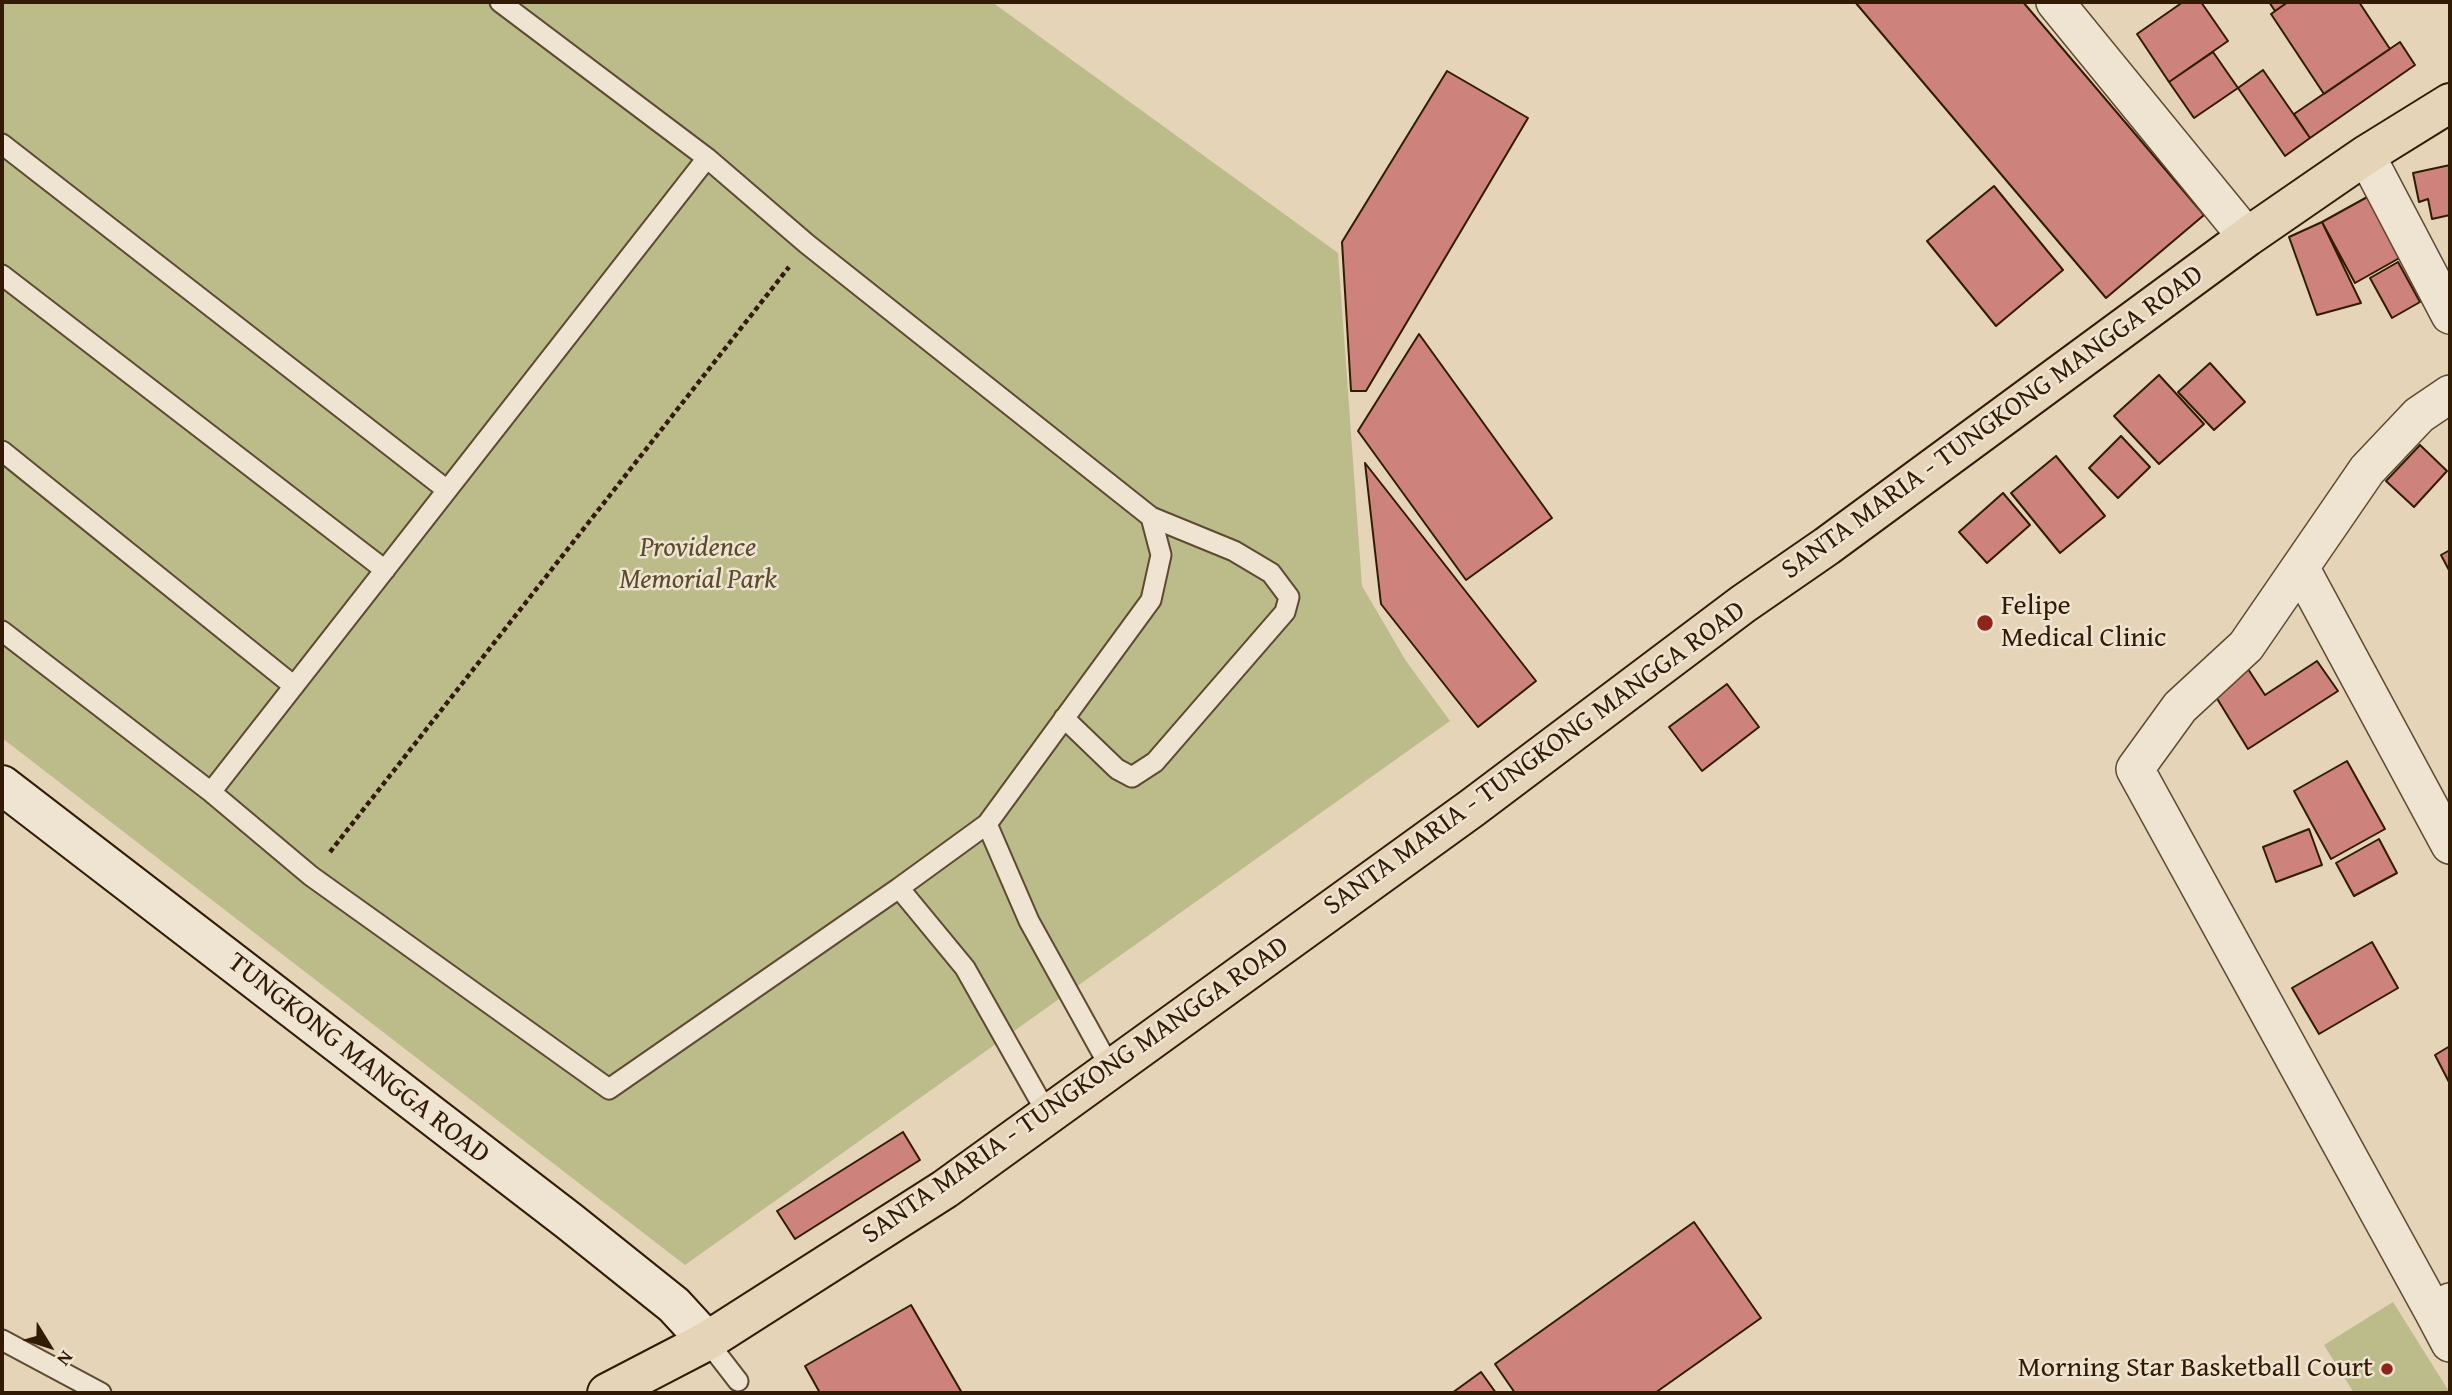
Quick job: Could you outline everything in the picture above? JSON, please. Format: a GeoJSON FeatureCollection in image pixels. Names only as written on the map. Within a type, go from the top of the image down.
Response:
{"type":"FeatureCollection","features":[{"type":"Feature","properties":{"kind":"main road","name":"SANTA MARIA - TUNGKONG MANGGA ROAD"},"geometry":{"type":"LineString","coordinates":[[607,1393],[708,1341],[945,1188],[1472,808],[1712,628],[2247,237],[2366,155],[2450,103]]}},
{"type":"Feature","properties":{"kind":"street"},"geometry":{"type":"LineString","coordinates":[[2054,2],[2247,237]]}},
{"type":"Feature","properties":{"kind":"street"},"geometry":{"type":"LineString","coordinates":[[2366,155],[2450,315]]}},
{"type":"Feature","properties":{"kind":"street"},"geometry":{"type":"LineString","coordinates":[[2450,394],[2419,415],[2367,470],[2246,646],[2180,707],[2134,769],[2441,1306],[2450,1343]]}},
{"type":"Feature","properties":{"kind":"street"},"geometry":{"type":"LineString","coordinates":[[2301,569],[2450,845]]}},
{"type":"Feature","properties":{"kind":"street","name":"TUNGKONG MANGGA ROAD"},"geometry":{"type":"LineString","coordinates":[[2,785],[569,1221],[674,1305],[708,1341]]}},
{"type":"Feature","properties":{"kind":"lane"},"geometry":{"type":"LineString","coordinates":[[508,4],[707,158],[807,244],[1151,517],[1234,551],[1271,573],[1289,597],[1285,612],[1155,762],[1132,777],[1117,769],[1064,718]]}},
{"type":"Feature","properties":{"kind":"lane"},"geometry":{"type":"LineString","coordinates":[[2,144],[447,490]]}},
{"type":"Feature","properties":{"kind":"lane"},"geometry":{"type":"LineString","coordinates":[[211,792],[707,158]]}},
{"type":"Feature","properties":{"kind":"lane"},"geometry":{"type":"LineString","coordinates":[[2,275],[385,570]]}},
{"type":"Feature","properties":{"kind":"lane"},"geometry":{"type":"LineString","coordinates":[[2,451],[294,686]]}},
{"type":"Feature","properties":{"kind":"lane"},"geometry":{"type":"LineString","coordinates":[[2,631],[211,792],[311,876],[609,1089],[987,824],[1151,600],[1161,555],[1151,517]]}},
{"type":"Feature","properties":{"kind":"lane"},"geometry":{"type":"LineString","coordinates":[[987,824],[1029,921],[1111,1069]]}},
{"type":"Feature","properties":{"kind":"lane"},"geometry":{"type":"LineString","coordinates":[[899,888],[965,968],[1048,1115]]}},
{"type":"Feature","properties":{"kind":"lane"},"geometry":{"type":"LineString","coordinates":[[2,1340],[101,1393]]}},
{"type":"Feature","properties":{"kind":"lane"},"geometry":{"type":"LineString","coordinates":[[708,1341],[738,1381]]}},
{"type":"Feature","properties":{"kind":"path"},"geometry":{"type":"LineString","coordinates":[[311,876],[807,244]]}},
{"type":"Feature","properties":{"kind":"green space","name":"Providence Memorial Park"},"geometry":{"type":"Polygon","coordinates":[[[2,2],[992,2],[1338,253],[1362,586],[1406,661],[1450,721],[685,1265],[2,738],[2,2]]]}},
{"type":"Feature","properties":{"kind":"green space","name":"Morning Star Basketball Court"},"geometry":{"type":"Polygon","coordinates":[[[2393,1302],[2450,1393],[2354,1393],[2324,1345],[2393,1302]]]}},
{"type":"Feature","properties":{"kind":"building"},"geometry":{"type":"Polygon","coordinates":[[[1855,2],[2023,2],[2204,215],[2106,298],[1855,2]]]}},
{"type":"Feature","properties":{"kind":"building"},"geometry":{"type":"Polygon","coordinates":[[[2183,2],[2201,2],[2228,41],[2169,82],[2137,34],[2183,2]]]}},
{"type":"Feature","properties":{"kind":"building"},"geometry":{"type":"Polygon","coordinates":[[[2269,2],[2288,2],[2275,11],[2269,2]]]}},
{"type":"Feature","properties":{"kind":"building"},"geometry":{"type":"Polygon","coordinates":[[[2288,2],[2359,2],[2390,49],[2324,94],[2271,14],[2288,2]]]}},
{"type":"Feature","properties":{"kind":"building"},"geometry":{"type":"Polygon","coordinates":[[[2400,42],[2415,65],[2310,138],[2294,114],[2400,42]]]}},
{"type":"Feature","properties":{"kind":"building"},"geometry":{"type":"Polygon","coordinates":[[[2213,52],[2238,88],[2194,118],[2169,82],[2213,52]]]}},
{"type":"Feature","properties":{"kind":"building"},"geometry":{"type":"Polygon","coordinates":[[[2263,70],[2310,138],[2285,156],[2238,88],[2263,70]]]}},
{"type":"Feature","properties":{"kind":"building"},"geometry":{"type":"Polygon","coordinates":[[[1447,71],[1528,118],[1366,391],[1351,391],[1342,242],[1447,71]]]}},
{"type":"Feature","properties":{"kind":"building"},"geometry":{"type":"Polygon","coordinates":[[[2450,165],[2450,215],[2432,219],[2428,199],[2419,202],[2413,173],[2450,165]]]}},
{"type":"Feature","properties":{"kind":"building"},"geometry":{"type":"Polygon","coordinates":[[[1994,186],[2063,270],[1996,326],[1927,241],[1994,186]]]}},
{"type":"Feature","properties":{"kind":"building"},"geometry":{"type":"Polygon","coordinates":[[[2369,196],[2403,256],[2355,283],[2322,222],[2369,196]]]}},
{"type":"Feature","properties":{"kind":"building"},"geometry":{"type":"Polygon","coordinates":[[[2322,222],[2361,303],[2317,315],[2289,237],[2322,222]]]}},
{"type":"Feature","properties":{"kind":"building"},"geometry":{"type":"Polygon","coordinates":[[[2398,262],[2420,302],[2392,318],[2370,278],[2398,262]]]}},
{"type":"Feature","properties":{"kind":"building"},"geometry":{"type":"Polygon","coordinates":[[[1419,334],[1552,518],[1466,580],[1358,431],[1419,334]]]}},
{"type":"Feature","properties":{"kind":"building"},"geometry":{"type":"Polygon","coordinates":[[[2210,363],[2245,402],[2214,430],[2178,392],[2210,363]]]}},
{"type":"Feature","properties":{"kind":"building"},"geometry":{"type":"Polygon","coordinates":[[[2159,375],[2204,424],[2159,464],[2114,416],[2159,375]]]}},
{"type":"Feature","properties":{"kind":"building"},"geometry":{"type":"Polygon","coordinates":[[[2121,436],[2150,467],[2118,498],[2089,468],[2121,436]]]}},
{"type":"Feature","properties":{"kind":"building"},"geometry":{"type":"Polygon","coordinates":[[[2420,445],[2447,471],[2414,507],[2386,481],[2420,445]]]}},
{"type":"Feature","properties":{"kind":"building"},"geometry":{"type":"Polygon","coordinates":[[[2056,456],[2105,516],[2060,553],[2011,493],[2056,456]]]}},
{"type":"Feature","properties":{"kind":"building"},"geometry":{"type":"Polygon","coordinates":[[[1365,463],[1536,681],[1478,727],[1381,604],[1365,463]]]}},
{"type":"Feature","properties":{"kind":"building"},"geometry":{"type":"Polygon","coordinates":[[[2003,493],[2030,525],[1987,563],[1959,532],[2003,493]]]}},
{"type":"Feature","properties":{"kind":"building"},"geometry":{"type":"Polygon","coordinates":[[[2450,550],[2450,572],[2441,555],[2450,550]]]}},
{"type":"Feature","properties":{"kind":"building"},"geometry":{"type":"Polygon","coordinates":[[[2317,661],[2338,691],[2248,749],[2213,692],[2248,669],[2265,695],[2317,661]]]}},
{"type":"Feature","properties":{"kind":"building"},"geometry":{"type":"Polygon","coordinates":[[[1727,684],[1759,727],[1702,771],[1669,727],[1727,684]]]}},
{"type":"Feature","properties":{"kind":"building"},"geometry":{"type":"Polygon","coordinates":[[[2347,761],[2385,829],[2331,859],[2294,791],[2347,761]]]}},
{"type":"Feature","properties":{"kind":"building"},"geometry":{"type":"Polygon","coordinates":[[[2309,829],[2322,865],[2276,882],[2263,847],[2309,829]]]}},
{"type":"Feature","properties":{"kind":"building"},"geometry":{"type":"Polygon","coordinates":[[[2379,839],[2397,873],[2354,896],[2336,863],[2379,839]]]}},
{"type":"Feature","properties":{"kind":"building"},"geometry":{"type":"Polygon","coordinates":[[[2372,942],[2398,988],[2319,1034],[2292,988],[2372,942]]]}},
{"type":"Feature","properties":{"kind":"building"},"geometry":{"type":"Polygon","coordinates":[[[2450,1046],[2450,1084],[2435,1055],[2450,1046]]]}},
{"type":"Feature","properties":{"kind":"building"},"geometry":{"type":"Polygon","coordinates":[[[903,1132],[920,1160],[795,1239],[777,1211],[903,1132]]]}},
{"type":"Feature","properties":{"kind":"building"},"geometry":{"type":"Polygon","coordinates":[[[1694,1222],[1761,1318],[1655,1393],[1515,1393],[1495,1364],[1694,1222]]]}},
{"type":"Feature","properties":{"kind":"building"},"geometry":{"type":"Polygon","coordinates":[[[911,1305],[962,1393],[820,1393],[805,1366],[911,1305]]]}},
{"type":"Feature","properties":{"kind":"building"},"geometry":{"type":"Polygon","coordinates":[[[1481,1372],[1496,1393],[1452,1393],[1481,1372]]]}},
{"type":"Feature","properties":{"kind":"place","name":"Felipe Medical Clinic"},"geometry":{"type":"Point","coordinates":[1985,623]}},
{"type":"Feature","properties":{"kind":"place","name":"Morning Star Basketball Court"},"geometry":{"type":"Point","coordinates":[2387,1369]}}]}
